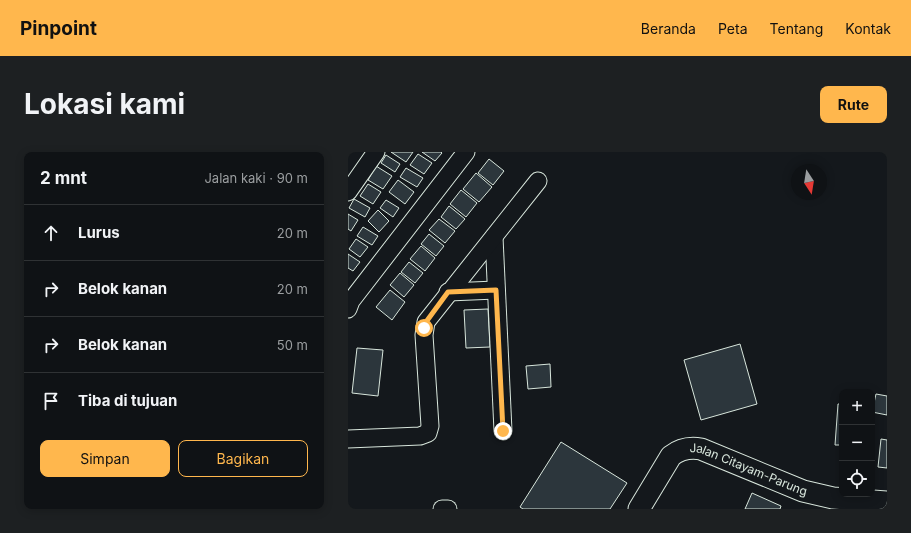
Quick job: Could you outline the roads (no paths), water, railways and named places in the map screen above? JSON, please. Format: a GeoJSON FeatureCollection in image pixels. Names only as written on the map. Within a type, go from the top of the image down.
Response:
{"type":"FeatureCollection","features":[{"type":"Feature","properties":{"kind":"street"},"geometry":{"type":"LineString","coordinates":[[348,192],[376,152]]}},
{"type":"Feature","properties":{"kind":"street"},"geometry":{"type":"LineString","coordinates":[[348,309],[350,301],[466,152]]}},
{"type":"Feature","properties":{"kind":"street"},"geometry":{"type":"LineString","coordinates":[[348,439],[420,436],[428,433],[430,426],[424,328],[426,322],[448,292],[538,181]]}},
{"type":"Feature","properties":{"kind":"street"},"geometry":{"type":"LineString","coordinates":[[494,237],[503,431]]}},
{"type":"Feature","properties":{"kind":"street"},"geometry":{"type":"LineString","coordinates":[[448,292],[496,290]]}},
{"type":"Feature","properties":{"kind":"street","name":"Jalan Citayam-Parung"},"geometry":{"type":"LineString","coordinates":[[639,509],[671,456],[676,452],[688,448],[700,449],[803,491],[832,498],[887,502]]}},
{"type":"Feature","properties":{"kind":"street"},"geometry":{"type":"LineString","coordinates":[[442,509],[448,509]]}}]}
